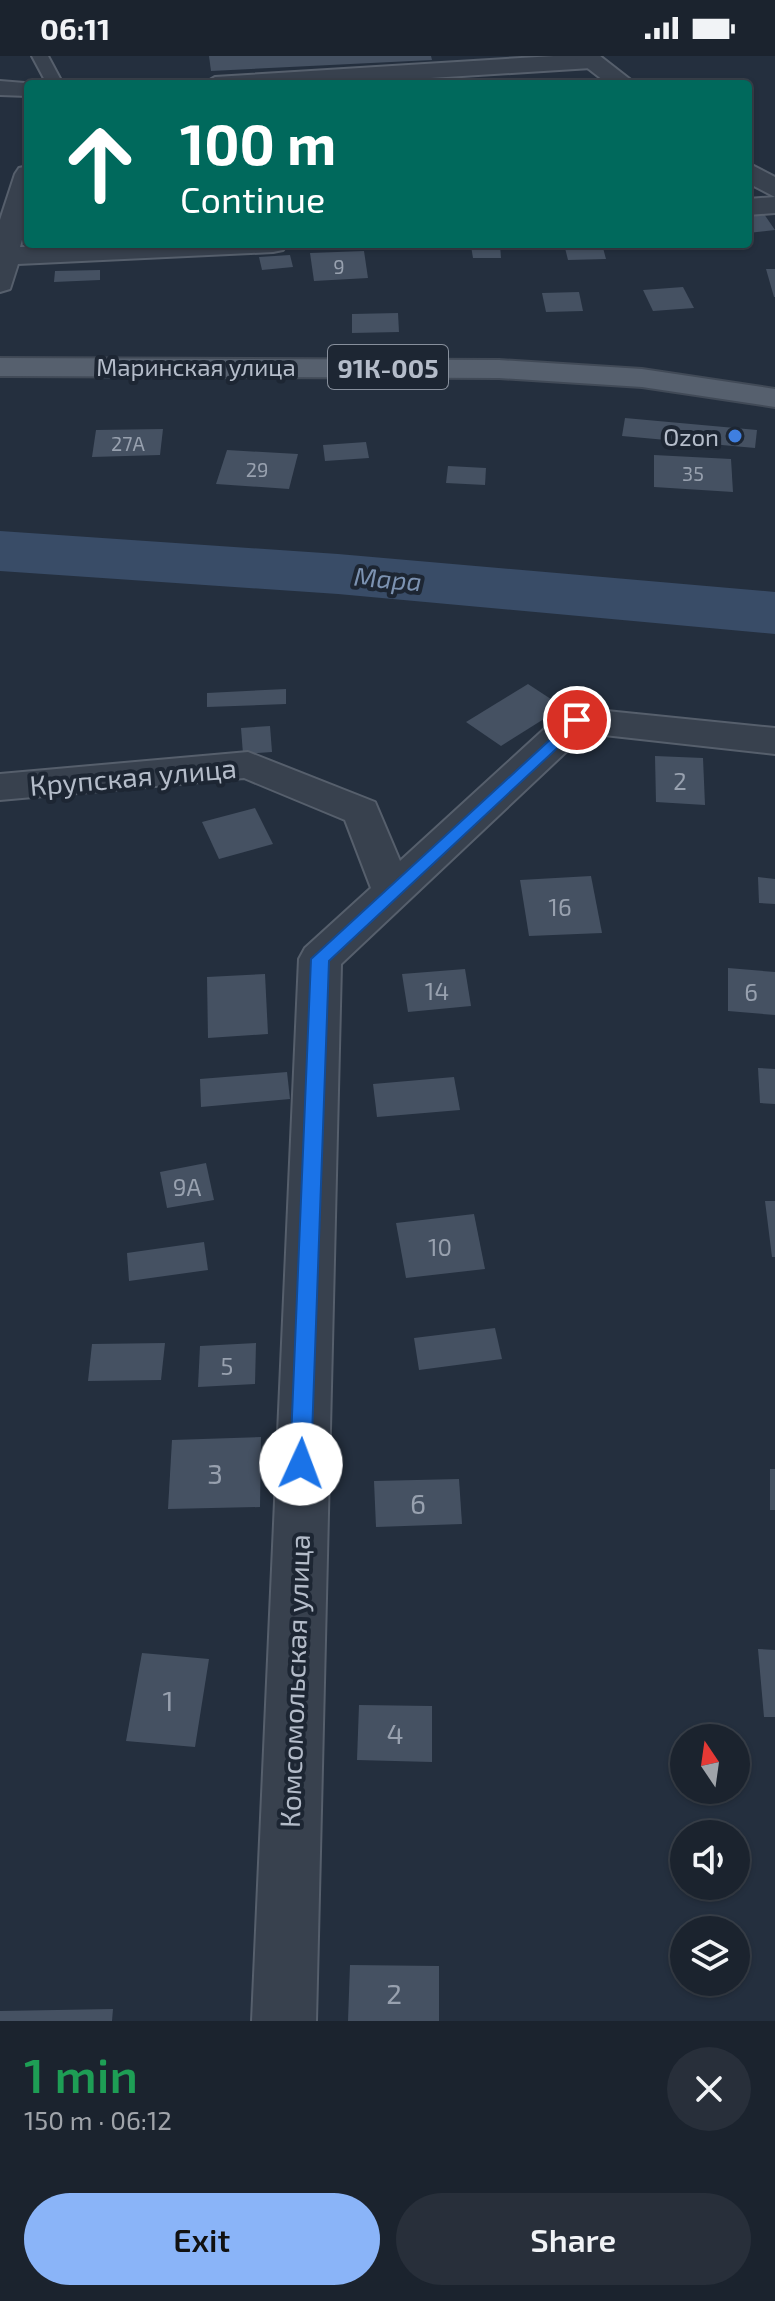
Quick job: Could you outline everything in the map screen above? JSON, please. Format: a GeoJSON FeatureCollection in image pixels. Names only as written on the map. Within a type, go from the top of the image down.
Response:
{"type":"FeatureCollection","features":[{"type":"Feature","properties":{"kind":"main road","name":"Маринская улица"},"geometry":{"type":"LineString","coordinates":[[0,367],[499,369],[642,378],[775,398]]}},
{"type":"Feature","properties":{"kind":"street"},"geometry":{"type":"LineString","coordinates":[[272,80],[588,58],[618,80]]}},
{"type":"Feature","properties":{"kind":"street"},"geometry":{"type":"LineString","coordinates":[[0,88],[24,89]]}},
{"type":"Feature","properties":{"kind":"street"},"geometry":{"type":"LineString","coordinates":[[752,174],[775,189]]}},
{"type":"Feature","properties":{"kind":"street"},"geometry":{"type":"LineString","coordinates":[[17,182],[2,269],[230,248]]}},
{"type":"Feature","properties":{"kind":"street"},"geometry":{"type":"LineString","coordinates":[[752,207],[775,205]]}},
{"type":"Feature","properties":{"kind":"street","name":"Комсомольская улица"},"geometry":{"type":"LineString","coordinates":[[284,2021],[320,959],[577,720],[775,741]]}},
{"type":"Feature","properties":{"kind":"street","name":"Крупская улица"},"geometry":{"type":"LineString","coordinates":[[0,787],[248,765],[361,812],[393,893]]}},
{"type":"Feature","properties":{"kind":"lane"},"geometry":{"type":"LineString","coordinates":[[40,56],[53,80]]}},
{"type":"Feature","properties":{"kind":"building"},"geometry":{"type":"Polygon","coordinates":[[[209,56],[431,56],[432,60],[211,71],[209,56]]]}},
{"type":"Feature","properties":{"kind":"building"},"geometry":{"type":"Polygon","coordinates":[[[764,214],[775,230],[752,233],[752,216],[764,214]]]}},
{"type":"Feature","properties":{"kind":"building"},"geometry":{"type":"Polygon","coordinates":[[[471,248],[500,248],[501,258],[473,258],[471,248]]]}},
{"type":"Feature","properties":{"kind":"building"},"geometry":{"type":"Polygon","coordinates":[[[565,248],[603,248],[606,259],[568,260],[565,248]]]}},
{"type":"Feature","properties":{"kind":"building"},"geometry":{"type":"Polygon","coordinates":[[[364,251],[368,278],[314,281],[310,253],[364,251]]]}},
{"type":"Feature","properties":{"kind":"building"},"geometry":{"type":"Polygon","coordinates":[[[290,255],[293,267],[262,270],[259,257],[290,255]]]}},
{"type":"Feature","properties":{"kind":"building"},"geometry":{"type":"Polygon","coordinates":[[[766,269],[775,269],[775,297],[774,297],[766,269]]]}},
{"type":"Feature","properties":{"kind":"building"},"geometry":{"type":"Polygon","coordinates":[[[100,270],[100,280],[54,282],[55,271],[100,270]]]}},
{"type":"Feature","properties":{"kind":"building"},"geometry":{"type":"Polygon","coordinates":[[[683,287],[694,308],[653,311],[643,290],[683,287]]]}},
{"type":"Feature","properties":{"kind":"building"},"geometry":{"type":"Polygon","coordinates":[[[579,292],[583,311],[546,312],[542,293],[579,292]]]}},
{"type":"Feature","properties":{"kind":"building"},"geometry":{"type":"Polygon","coordinates":[[[398,313],[399,332],[352,333],[352,314],[398,313]]]}},
{"type":"Feature","properties":{"kind":"building"},"geometry":{"type":"Polygon","coordinates":[[[625,418],[757,430],[755,448],[622,436],[625,418]]]}},
{"type":"Feature","properties":{"kind":"building"},"geometry":{"type":"Polygon","coordinates":[[[163,429],[160,455],[92,457],[96,430],[163,429]]]}},
{"type":"Feature","properties":{"kind":"building"},"geometry":{"type":"Polygon","coordinates":[[[366,442],[369,458],[325,461],[323,445],[366,442]]]}},
{"type":"Feature","properties":{"kind":"building"},"geometry":{"type":"Polygon","coordinates":[[[227,450],[298,454],[289,489],[216,484],[227,450]]]}},
{"type":"Feature","properties":{"kind":"building"},"geometry":{"type":"Polygon","coordinates":[[[654,455],[731,459],[733,492],[654,487],[654,455]]]}},
{"type":"Feature","properties":{"kind":"building"},"geometry":{"type":"Polygon","coordinates":[[[448,466],[486,468],[485,485],[446,483],[448,466]]]}},
{"type":"Feature","properties":{"kind":"building"},"geometry":{"type":"Polygon","coordinates":[[[528,684],[563,707],[501,746],[466,722],[528,684]]]}},
{"type":"Feature","properties":{"kind":"building"},"geometry":{"type":"Polygon","coordinates":[[[286,689],[286,704],[207,707],[207,693],[286,689]]]}},
{"type":"Feature","properties":{"kind":"building"},"geometry":{"type":"Polygon","coordinates":[[[270,726],[272,752],[243,754],[241,728],[270,726]]]}},
{"type":"Feature","properties":{"kind":"building"},"geometry":{"type":"Polygon","coordinates":[[[655,756],[703,758],[705,805],[656,802],[655,756]]]}},
{"type":"Feature","properties":{"kind":"building"},"geometry":{"type":"Polygon","coordinates":[[[255,808],[273,844],[219,859],[202,822],[255,808]]]}},
{"type":"Feature","properties":{"kind":"building"},"geometry":{"type":"Polygon","coordinates":[[[591,876],[602,933],[529,936],[520,880],[591,876]]]}},
{"type":"Feature","properties":{"kind":"building"},"geometry":{"type":"Polygon","coordinates":[[[758,877],[775,879],[775,904],[759,903],[758,877]]]}},
{"type":"Feature","properties":{"kind":"building"},"geometry":{"type":"Polygon","coordinates":[[[728,968],[775,972],[775,1015],[728,1011],[728,968]]]}},
{"type":"Feature","properties":{"kind":"building"},"geometry":{"type":"Polygon","coordinates":[[[465,969],[471,1006],[408,1012],[402,974],[465,969]]]}},
{"type":"Feature","properties":{"kind":"building"},"geometry":{"type":"Polygon","coordinates":[[[265,974],[268,1034],[208,1038],[207,977],[265,974]]]}},
{"type":"Feature","properties":{"kind":"building"},"geometry":{"type":"Polygon","coordinates":[[[758,1068],[775,1069],[775,1104],[760,1103],[758,1068]]]}},
{"type":"Feature","properties":{"kind":"building"},"geometry":{"type":"Polygon","coordinates":[[[287,1072],[290,1099],[201,1107],[200,1079],[287,1072]]]}},
{"type":"Feature","properties":{"kind":"building"},"geometry":{"type":"Polygon","coordinates":[[[454,1077],[460,1110],[377,1117],[373,1084],[454,1077]]]}},
{"type":"Feature","properties":{"kind":"building"},"geometry":{"type":"Polygon","coordinates":[[[206,1163],[214,1200],[167,1208],[160,1172],[206,1163]]]}},
{"type":"Feature","properties":{"kind":"building"},"geometry":{"type":"Polygon","coordinates":[[[765,1201],[775,1201],[775,1257],[772,1257],[765,1201]]]}},
{"type":"Feature","properties":{"kind":"building"},"geometry":{"type":"Polygon","coordinates":[[[474,1214],[485,1269],[406,1278],[396,1223],[474,1214]]]}},
{"type":"Feature","properties":{"kind":"building"},"geometry":{"type":"Polygon","coordinates":[[[204,1242],[208,1270],[129,1281],[127,1253],[204,1242]]]}},
{"type":"Feature","properties":{"kind":"building"},"geometry":{"type":"Polygon","coordinates":[[[495,1328],[502,1359],[419,1370],[414,1338],[495,1328]]]}},
{"type":"Feature","properties":{"kind":"building"},"geometry":{"type":"Polygon","coordinates":[[[165,1343],[161,1380],[88,1381],[92,1344],[165,1343]]]}},
{"type":"Feature","properties":{"kind":"building"},"geometry":{"type":"Polygon","coordinates":[[[256,1343],[255,1384],[198,1387],[200,1346],[256,1343]]]}},
{"type":"Feature","properties":{"kind":"building"},"geometry":{"type":"Polygon","coordinates":[[[261,1437],[260,1507],[168,1509],[172,1440],[261,1437]]]}},
{"type":"Feature","properties":{"kind":"building"},"geometry":{"type":"Polygon","coordinates":[[[770,1469],[775,1469],[775,1510],[770,1510],[770,1469]]]}},
{"type":"Feature","properties":{"kind":"building"},"geometry":{"type":"Polygon","coordinates":[[[459,1479],[462,1524],[376,1527],[374,1481],[459,1479]]]}},
{"type":"Feature","properties":{"kind":"building"},"geometry":{"type":"Polygon","coordinates":[[[758,1649],[775,1650],[775,1717],[764,1717],[758,1649]]]}},
{"type":"Feature","properties":{"kind":"building"},"geometry":{"type":"Polygon","coordinates":[[[142,1653],[209,1659],[195,1747],[126,1741],[142,1653]]]}},
{"type":"Feature","properties":{"kind":"building"},"geometry":{"type":"Polygon","coordinates":[[[359,1705],[432,1706],[432,1762],[357,1760],[359,1705]]]}},
{"type":"Feature","properties":{"kind":"building"},"geometry":{"type":"Polygon","coordinates":[[[350,1965],[439,1966],[439,2021],[348,2021],[350,1965]]]}},
{"type":"Feature","properties":{"kind":"building"},"geometry":{"type":"Polygon","coordinates":[[[113,2009],[112,2021],[0,2021],[0,2011],[113,2009]]]}},
{"type":"Feature","properties":{"kind":"waterway","name":"Мара"},"geometry":{"type":"LineString","coordinates":[[0,551],[338,574],[775,613]]}},
{"type":"Feature","properties":{"kind":"place","name":"Ozon"},"geometry":{"type":"Point","coordinates":[735,436]}},
{"type":"Feature","properties":{"kind":"route"},"geometry":{"type":"LineString","coordinates":[[301,1464],[320,959],[577,720]]}}]}
